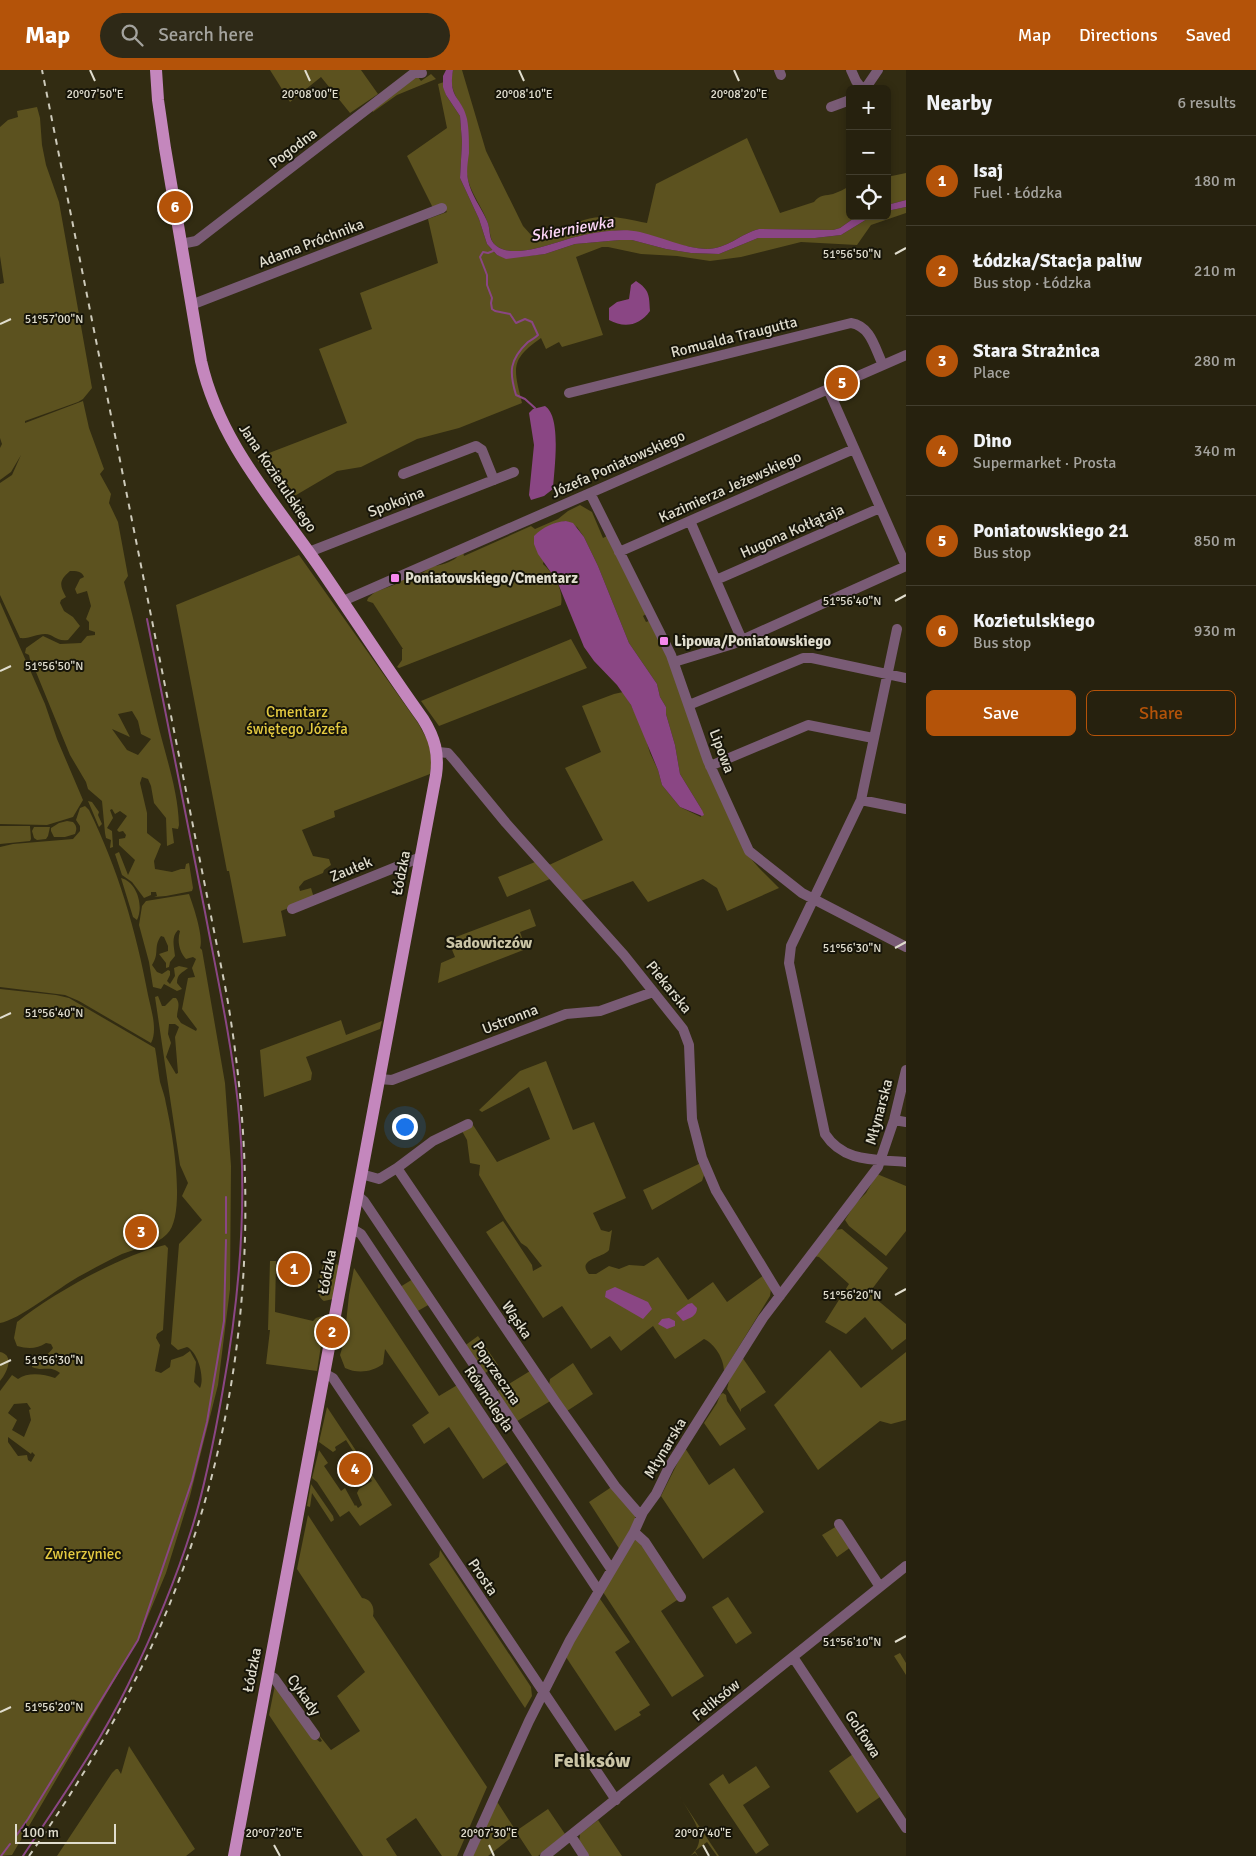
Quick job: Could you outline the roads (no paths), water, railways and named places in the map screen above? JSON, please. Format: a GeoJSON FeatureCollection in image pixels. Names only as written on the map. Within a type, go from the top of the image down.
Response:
{"type":"FeatureCollection","features":[{"type":"Feature","properties":{"kind":"main road","name":"Jana Kozietulskiego"},"geometry":{"type":"LineString","coordinates":[[156,70],[158,100],[191,305],[205,378],[221,421],[237,450],[427,725],[438,752]]}},
{"type":"Feature","properties":{"kind":"main road","name":"Łódzka"},"geometry":{"type":"LineString","coordinates":[[234,1856],[421,857],[436,775],[438,752]]}},
{"type":"Feature","properties":{"kind":"street"},"geometry":{"type":"LineString","coordinates":[[851,70],[860,85]]}},
{"type":"Feature","properties":{"kind":"street"},"geometry":{"type":"LineString","coordinates":[[867,85],[878,70]]}},
{"type":"Feature","properties":{"kind":"street","name":"Pogodna"},"geometry":{"type":"LineString","coordinates":[[181,244],[196,241],[408,78],[417,72],[422,73]]}},
{"type":"Feature","properties":{"kind":"street"},"geometry":{"type":"LineString","coordinates":[[831,107],[846,101]]}},
{"type":"Feature","properties":{"kind":"street","name":"Adama Próchnika"},"geometry":{"type":"LineString","coordinates":[[191,305],[442,208]]}},
{"type":"Feature","properties":{"kind":"street","name":"Romualda Traugutta"},"geometry":{"type":"LineString","coordinates":[[569,393],[851,323],[866,329],[883,365]]}},
{"type":"Feature","properties":{"kind":"street","name":"Józefa Poniatowskiego"},"geometry":{"type":"LineString","coordinates":[[343,601],[906,355]]}},
{"type":"Feature","properties":{"kind":"street"},"geometry":{"type":"LineString","coordinates":[[674,662],[726,647],[906,566],[828,389]]}},
{"type":"Feature","properties":{"kind":"street","name":"Spokojna"},"geometry":{"type":"LineString","coordinates":[[403,474],[473,446],[478,446],[482,450],[494,480]]}},
{"type":"Feature","properties":{"kind":"street","name":"Kazimierza Jeżewskiego"},"geometry":{"type":"LineString","coordinates":[[619,552],[854,449]]}},
{"type":"Feature","properties":{"kind":"street","name":"Spokojna"},"geometry":{"type":"LineString","coordinates":[[309,552],[514,472]]}},
{"type":"Feature","properties":{"kind":"street","name":"Lipowa"},"geometry":{"type":"LineString","coordinates":[[590,493],[674,662],[710,766],[749,851],[793,887],[814,900],[906,947]]}},
{"type":"Feature","properties":{"kind":"street","name":"Hugona Kołłątaja"},"geometry":{"type":"LineString","coordinates":[[716,580],[880,508]]}},
{"type":"Feature","properties":{"kind":"street"},"geometry":{"type":"LineString","coordinates":[[690,521],[742,640]]}},
{"type":"Feature","properties":{"kind":"street"},"geometry":{"type":"LineString","coordinates":[[897,629],[861,800],[792,946],[789,963],[822,1126],[830,1141],[838,1150],[854,1156],[906,1162]]}},
{"type":"Feature","properties":{"kind":"street"},"geometry":{"type":"LineString","coordinates":[[689,705],[803,658],[812,658],[906,678]]}},
{"type":"Feature","properties":{"kind":"street"},"geometry":{"type":"LineString","coordinates":[[710,766],[808,725],[873,738]]}},
{"type":"Feature","properties":{"kind":"street","name":"Piekarska"},"geometry":{"type":"LineString","coordinates":[[438,752],[448,753],[499,815],[624,955],[680,1024],[688,1040],[692,1119],[699,1150],[708,1173],[780,1296]]}},
{"type":"Feature","properties":{"kind":"street"},"geometry":{"type":"LineString","coordinates":[[861,800],[906,810]]}},
{"type":"Feature","properties":{"kind":"street","name":"Zaułek"},"geometry":{"type":"LineString","coordinates":[[292,908],[421,857]]}},
{"type":"Feature","properties":{"kind":"street","name":"Ustronna"},"geometry":{"type":"LineString","coordinates":[[379,1079],[392,1080],[566,1014],[600,1011],[653,992]]}},
{"type":"Feature","properties":{"kind":"street","name":"Młynarska"},"geometry":{"type":"LineString","coordinates":[[468,1856],[503,1776],[570,1640],[634,1532],[641,1516],[656,1494],[669,1467],[743,1349],[780,1296],[870,1180],[882,1160],[906,1070]]}},
{"type":"Feature","properties":{"kind":"street"},"geometry":{"type":"LineString","coordinates":[[894,1120],[906,1122]]}},
{"type":"Feature","properties":{"kind":"street"},"geometry":{"type":"LineString","coordinates":[[362,1174],[378,1178],[397,1168],[432,1141],[468,1124]]}},
{"type":"Feature","properties":{"kind":"street","name":"Wąska"},"geometry":{"type":"LineString","coordinates":[[397,1168],[555,1401],[615,1486],[641,1516]]}},
{"type":"Feature","properties":{"kind":"street","name":"Poprzeczna"},"geometry":{"type":"LineString","coordinates":[[357,1195],[363,1200],[611,1569]]}},
{"type":"Feature","properties":{"kind":"street","name":"Równoległa"},"geometry":{"type":"LineString","coordinates":[[351,1228],[361,1234],[598,1590]]}},
{"type":"Feature","properties":{"kind":"street","name":"Prosta"},"geometry":{"type":"LineString","coordinates":[[324,1373],[333,1378],[616,1800]]}},
{"type":"Feature","properties":{"kind":"street"},"geometry":{"type":"LineString","coordinates":[[839,1524],[880,1587]]}},
{"type":"Feature","properties":{"kind":"street"},"geometry":{"type":"LineString","coordinates":[[634,1532],[645,1542],[681,1597]]}},
{"type":"Feature","properties":{"kind":"street","name":"Feliksów"},"geometry":{"type":"LineString","coordinates":[[546,1856],[906,1566]]}},
{"type":"Feature","properties":{"kind":"street","name":"Golfowa"},"geometry":{"type":"LineString","coordinates":[[793,1656],[906,1828]]}},
{"type":"Feature","properties":{"kind":"street","name":"Cykady"},"geometry":{"type":"LineString","coordinates":[[268,1675],[274,1678],[315,1735]]}},
{"type":"Feature","properties":{"kind":"street"},"geometry":{"type":"LineString","coordinates":[[571,1836],[584,1856]]}},
{"type":"Feature","properties":{"kind":"waterway"},"geometry":{"type":"LineString","coordinates":[[493,251],[483,252],[480,257],[487,275],[487,285],[492,298],[492,309],[510,314],[516,323],[525,319],[532,322],[538,335],[528,342],[517,355],[512,367],[512,380],[516,395],[525,399],[535,408]]}},
{"type":"Feature","properties":{"kind":"waterway"},"geometry":{"type":"LineString","coordinates":[[23,1856],[105,1729],[137,1666],[171,1588],[192,1528],[210,1459],[229,1354],[238,1283],[241,1247],[242,1175],[241,1140],[235,1080],[219,984],[147,619]]}},
{"type":"Feature","properties":{"kind":"waterway"},"geometry":{"type":"LineString","coordinates":[[226,1197],[226,1233]]}},
{"type":"Feature","properties":{"kind":"waterway"},"geometry":{"type":"LineString","coordinates":[[16,1836],[138,1640],[192,1481],[207,1422],[224,1321],[226,1240]]}},
{"type":"Feature","properties":{"kind":"waterway"},"geometry":{"type":"LineString","coordinates":[[1,1856],[10,1844]]}},
{"type":"Feature","properties":{"kind":"railway"},"geometry":{"type":"LineString","coordinates":[[29,1856],[77,1783],[121,1707],[148,1654],[181,1574],[207,1493],[226,1412],[239,1329],[245,1245],[244,1161],[238,1076],[226,991],[42,70]]}},
{"type":"Feature","properties":{"kind":"place","name":"Kozietulskiego"},"geometry":{"type":"Point","coordinates":[175,207]}},
{"type":"Feature","properties":{"kind":"place","name":"Poniatowskiego 21"},"geometry":{"type":"Point","coordinates":[842,383]}},
{"type":"Feature","properties":{"kind":"place","name":"Poniatowskiego/Cmentarz"},"geometry":{"type":"Point","coordinates":[395,578]}},
{"type":"Feature","properties":{"kind":"place","name":"Lipowa/Poniatowskiego"},"geometry":{"type":"Point","coordinates":[664,641]}},
{"type":"Feature","properties":{"kind":"place","name":"Stara Strażnica"},"geometry":{"type":"Point","coordinates":[141,1232]}},
{"type":"Feature","properties":{"kind":"place","name":"Isaj"},"geometry":{"type":"Point","coordinates":[294,1269]}},
{"type":"Feature","properties":{"kind":"place","name":"Łódzka/Stacja paliw"},"geometry":{"type":"Point","coordinates":[332,1332]}},
{"type":"Feature","properties":{"kind":"place","name":"Dino"},"geometry":{"type":"Point","coordinates":[355,1469]}},
{"type":"Feature","properties":{"kind":"district","name":"Sadowiczów"},"geometry":{"type":"Point","coordinates":[489,942]}},
{"type":"Feature","properties":{"kind":"district","name":"Feliksów"},"geometry":{"type":"Point","coordinates":[592,1760]}},
{"type":"Feature","properties":{"kind":"water label","name":"Skierniewka"},"geometry":{"type":"Point","coordinates":[572,228]}},
{"type":"Feature","properties":{"kind":"park label","name":"Cmentarz świętego Józefa"},"geometry":{"type":"Point","coordinates":[297,720]}},
{"type":"Feature","properties":{"kind":"park label","name":"Zwierzyniec"},"geometry":{"type":"Point","coordinates":[83,1554]}}]}
